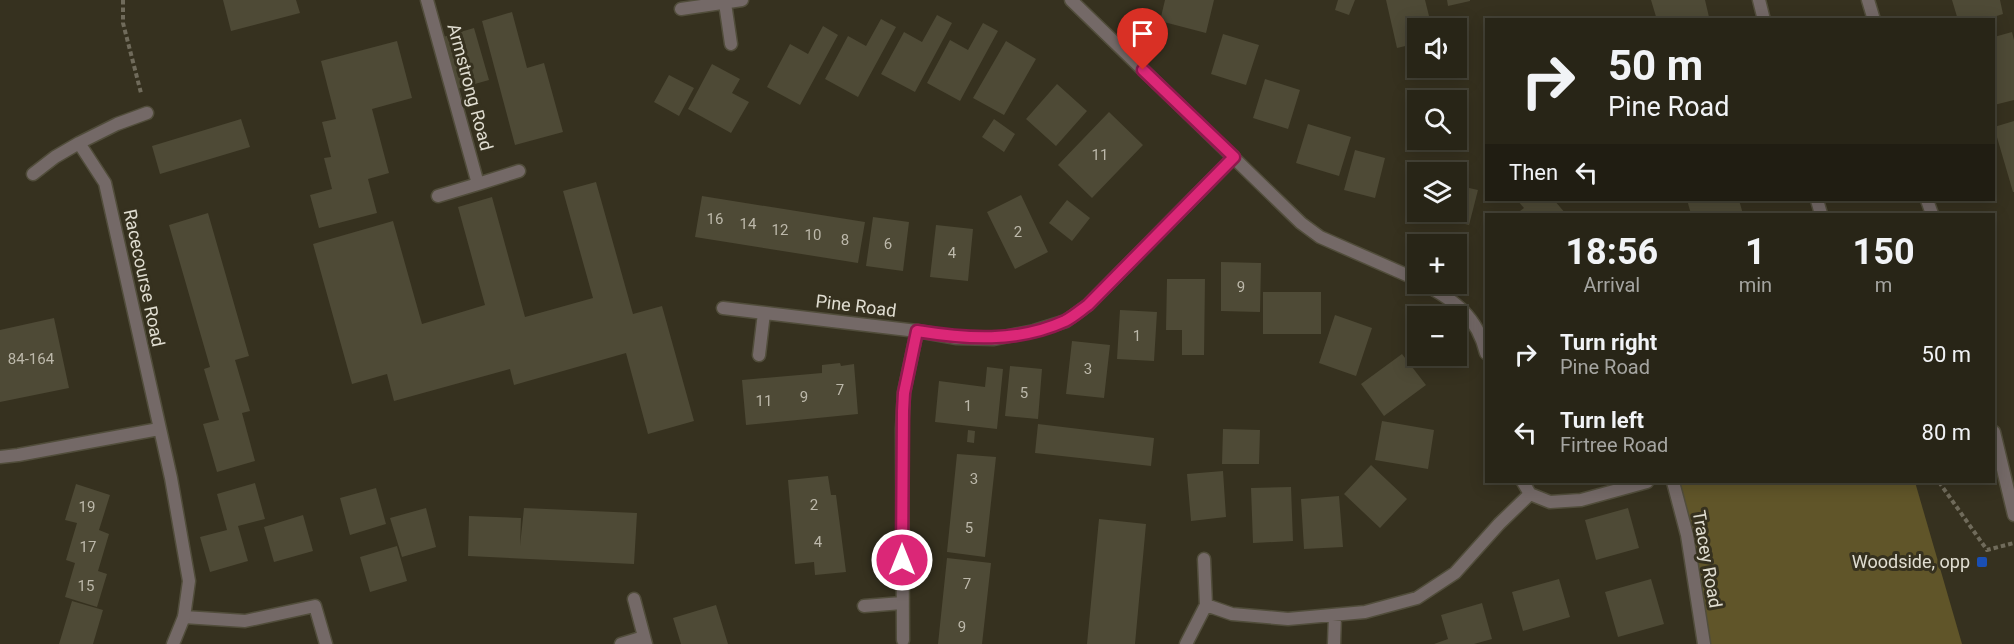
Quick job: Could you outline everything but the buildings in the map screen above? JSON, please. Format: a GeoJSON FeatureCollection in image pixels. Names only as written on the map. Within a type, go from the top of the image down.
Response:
{"type":"FeatureCollection","features":[{"type":"Feature","properties":{"kind":"street","name":"Armstrong Road"},"geometry":{"type":"LineString","coordinates":[[427,0],[478,184]]}},
{"type":"Feature","properties":{"kind":"street"},"geometry":{"type":"LineString","coordinates":[[681,9],[742,0]]}},
{"type":"Feature","properties":{"kind":"street"},"geometry":{"type":"LineString","coordinates":[[1071,0],[1300,223],[1320,237],[1407,275]]}},
{"type":"Feature","properties":{"kind":"street"},"geometry":{"type":"LineString","coordinates":[[1759,0],[1764,18]]}},
{"type":"Feature","properties":{"kind":"street"},"geometry":{"type":"LineString","coordinates":[[1869,0],[1874,18]]}},
{"type":"Feature","properties":{"kind":"street"},"geometry":{"type":"LineString","coordinates":[[725,3],[730,44]]}},
{"type":"Feature","properties":{"kind":"street"},"geometry":{"type":"LineString","coordinates":[[33,174],[55,157],[79,143],[117,123],[147,113]]}},
{"type":"Feature","properties":{"kind":"street","name":"Racecourse Road"},"geometry":{"type":"LineString","coordinates":[[79,143],[105,183],[171,478],[189,581],[184,617],[173,644]]}},
{"type":"Feature","properties":{"kind":"street","name":"Pine Road"},"geometry":{"type":"LineString","coordinates":[[723,308],[917,331],[957,338],[994,339],[1034,331],[1066,321],[1088,305],[1234,157]]}},
{"type":"Feature","properties":{"kind":"street"},"geometry":{"type":"LineString","coordinates":[[438,196],[519,171]]}},
{"type":"Feature","properties":{"kind":"street"},"geometry":{"type":"LineString","coordinates":[[1443,294],[1469,316],[1483,339],[1485,348]]}},
{"type":"Feature","properties":{"kind":"street"},"geometry":{"type":"LineString","coordinates":[[759,355],[764,313]]}},
{"type":"Feature","properties":{"kind":"street"},"geometry":{"type":"LineString","coordinates":[[903,640],[902,429],[904,393],[917,331]]}},
{"type":"Feature","properties":{"kind":"street"},"geometry":{"type":"LineString","coordinates":[[0,457],[39,452],[159,429]]}},
{"type":"Feature","properties":{"kind":"street"},"geometry":{"type":"LineString","coordinates":[[1995,436],[2014,515]]}},
{"type":"Feature","properties":{"kind":"street"},"geometry":{"type":"LineString","coordinates":[[1524,483],[1530,494],[1550,502],[1581,500],[1643,483]]}},
{"type":"Feature","properties":{"kind":"street","name":"Tracey Road"},"geometry":{"type":"LineString","coordinates":[[1673,483],[1687,535],[1704,644]]}},
{"type":"Feature","properties":{"kind":"street"},"geometry":{"type":"LineString","coordinates":[[1206,605],[1232,614],[1288,619],[1365,612],[1417,598],[1455,573],[1499,524],[1530,494]]}},
{"type":"Feature","properties":{"kind":"street"},"geometry":{"type":"LineString","coordinates":[[1186,644],[1206,605],[1204,559]]}},
{"type":"Feature","properties":{"kind":"street"},"geometry":{"type":"LineString","coordinates":[[621,644],[645,640],[634,599]]}},
{"type":"Feature","properties":{"kind":"street"},"geometry":{"type":"LineString","coordinates":[[864,606],[902,603]]}},
{"type":"Feature","properties":{"kind":"street"},"geometry":{"type":"LineString","coordinates":[[184,617],[245,621],[315,606],[326,644]]}},
{"type":"Feature","properties":{"kind":"street"},"geometry":{"type":"LineString","coordinates":[[1334,644],[1335,615]]}},
{"type":"Feature","properties":{"kind":"path"},"geometry":{"type":"LineString","coordinates":[[123,0],[123,23],[147,113]]}},
{"type":"Feature","properties":{"kind":"path"},"geometry":{"type":"LineString","coordinates":[[1940,483],[1987,550],[2014,543]]}},
{"type":"Feature","properties":{"kind":"shaded area"},"geometry":{"type":"Polygon","coordinates":[[[1686,483],[1915,483],[1962,644],[1711,644],[1674,486],[1686,483]]]}},
{"type":"Feature","properties":{"kind":"place","name":"Woodside, opp"},"geometry":{"type":"Point","coordinates":[1982,562]}},
{"type":"Feature","properties":{"kind":"route"},"geometry":{"type":"LineString","coordinates":[[902,560],[904,393],[917,331],[957,338],[994,339],[1034,331],[1066,321],[1088,305],[1234,157],[1143,70]]}}]}
